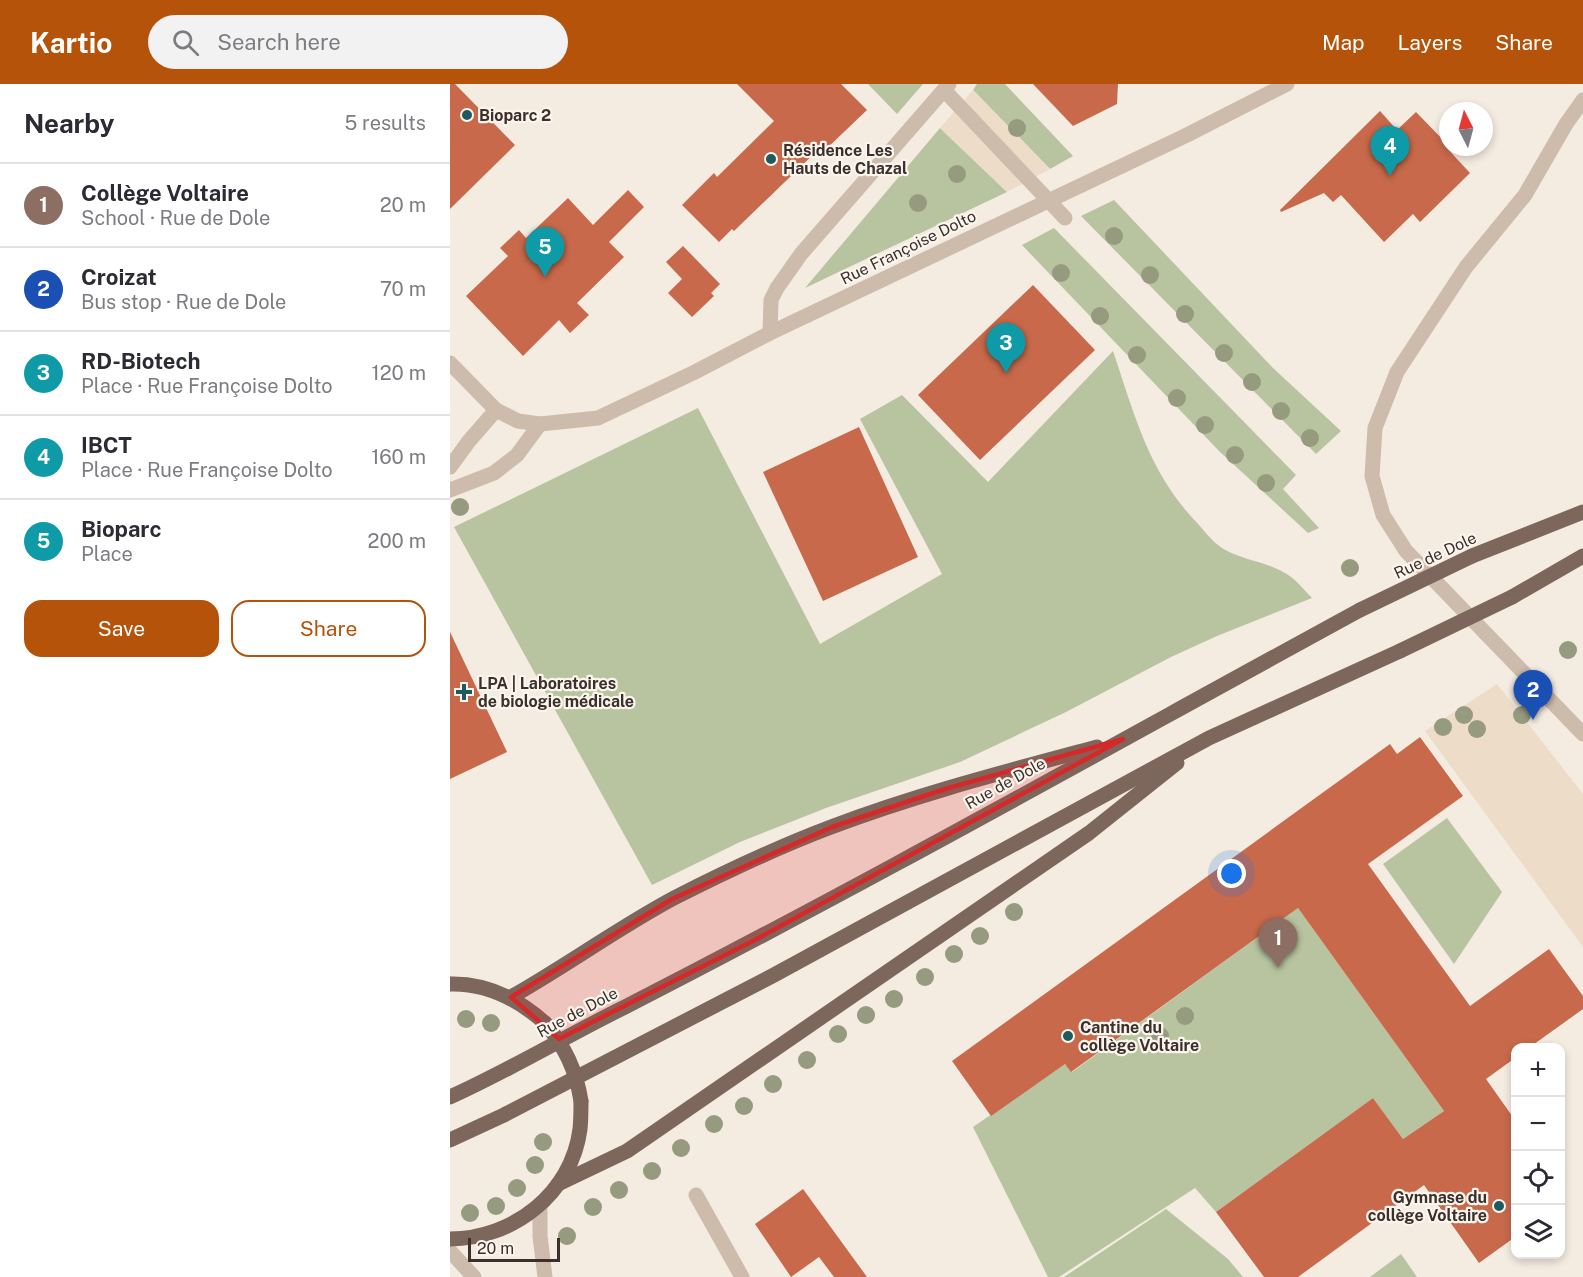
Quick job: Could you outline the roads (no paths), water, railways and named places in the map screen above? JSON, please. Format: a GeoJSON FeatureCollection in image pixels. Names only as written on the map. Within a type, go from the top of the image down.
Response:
{"type":"FeatureCollection","features":[{"type":"Feature","properties":{"kind":"main road","name":"Rue de Dole"},"geometry":{"type":"LineString","coordinates":[[450,1097],[486,1081],[757,939],[1360,610],[1472,556],[1583,512]]}},
{"type":"Feature","properties":{"kind":"main road"},"geometry":{"type":"LineString","coordinates":[[450,1140],[504,1115],[774,975],[1209,738],[1512,597],[1583,556]]}},
{"type":"Feature","properties":{"kind":"main road"},"geometry":{"type":"LineString","coordinates":[[558,1184],[637,1144],[1089,833],[1209,738]]}},
{"type":"Feature","properties":{"kind":"main road"},"geometry":{"type":"LineString","coordinates":[[511,997],[556,972],[672,899],[778,849],[832,827],[945,789],[1123,739]]}},
{"type":"Feature","properties":{"kind":"main road"},"geometry":{"type":"LineString","coordinates":[[450,984],[485,988],[511,997],[545,1023],[559,1040],[570,1059],[581,1101],[580,1130],[572,1158],[558,1184],[540,1206],[518,1222],[493,1233],[466,1239],[450,1239]]}},
{"type":"Feature","properties":{"kind":"street","name":"Rue Françoise Dolto"},"geometry":{"type":"LineString","coordinates":[[496,410],[518,421],[540,424],[598,418],[770,333],[1185,136],[1287,84]]}},
{"type":"Feature","properties":{"kind":"street"},"geometry":{"type":"LineString","coordinates":[[770,333],[771,300],[801,254],[947,87],[1065,218]]}},
{"type":"Feature","properties":{"kind":"street"},"geometry":{"type":"LineString","coordinates":[[1583,100],[1566,124],[1525,195],[1467,267],[1397,372],[1375,428],[1372,476],[1383,515],[1406,551],[1583,734]]}},
{"type":"Feature","properties":{"kind":"street"},"geometry":{"type":"LineString","coordinates":[[450,363],[496,410],[450,467]]}},
{"type":"Feature","properties":{"kind":"street"},"geometry":{"type":"LineString","coordinates":[[450,490],[494,473],[517,455],[540,424]]}},
{"type":"Feature","properties":{"kind":"street"},"geometry":{"type":"LineString","coordinates":[[696,1195],[742,1277]]}},
{"type":"Feature","properties":{"kind":"street"},"geometry":{"type":"LineString","coordinates":[[540,1206],[540,1236],[545,1277]]}},
{"type":"Feature","properties":{"kind":"street"},"geometry":{"type":"LineString","coordinates":[[450,1251],[474,1277]]}},
{"type":"Feature","properties":{"kind":"place","name":"Bioparc 2"},"geometry":{"type":"Point","coordinates":[467,115]}},
{"type":"Feature","properties":{"kind":"place","name":"Résidence Les Hauts de Chazal"},"geometry":{"type":"Point","coordinates":[771,159]}},
{"type":"Feature","properties":{"kind":"place","name":"IBCT"},"geometry":{"type":"Point","coordinates":[1390,176]}},
{"type":"Feature","properties":{"kind":"place","name":"Bioparc"},"geometry":{"type":"Point","coordinates":[545,277]}},
{"type":"Feature","properties":{"kind":"place","name":"RD-Biotech"},"geometry":{"type":"Point","coordinates":[1006,373]}},
{"type":"Feature","properties":{"kind":"place","name":"LPA | Laboratoires de biologie médicale"},"geometry":{"type":"Point","coordinates":[464,692]}},
{"type":"Feature","properties":{"kind":"place","name":"Croizat"},"geometry":{"type":"Point","coordinates":[1533,720]}},
{"type":"Feature","properties":{"kind":"place","name":"Collège Voltaire"},"geometry":{"type":"Point","coordinates":[1278,968]}},
{"type":"Feature","properties":{"kind":"place","name":"Cantine du collège Voltaire"},"geometry":{"type":"Point","coordinates":[1068,1036]}},
{"type":"Feature","properties":{"kind":"place","name":"Gymnase du collège Voltaire"},"geometry":{"type":"Point","coordinates":[1499,1206]}}]}
